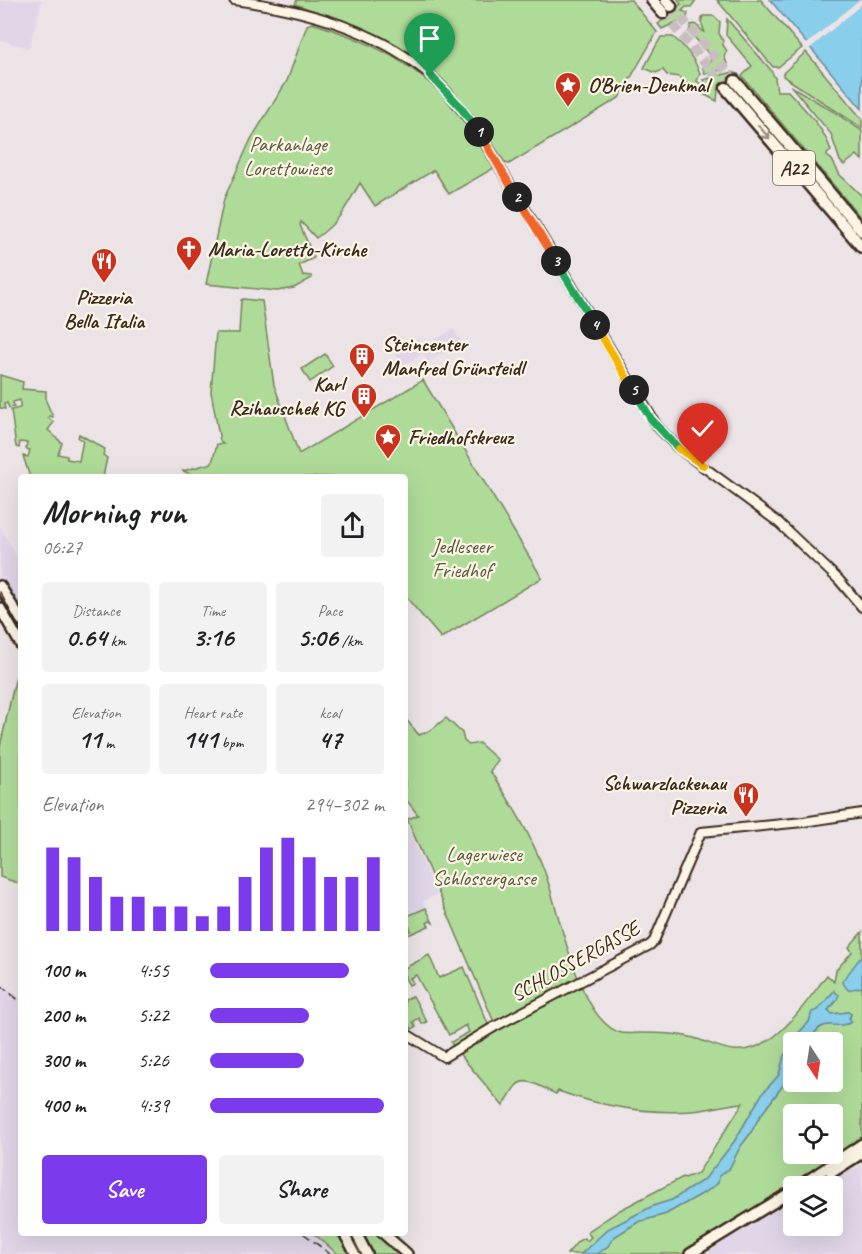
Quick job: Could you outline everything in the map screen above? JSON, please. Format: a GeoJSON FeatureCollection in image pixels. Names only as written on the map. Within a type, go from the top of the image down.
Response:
{"type":"FeatureCollection","features":[{"type":"Feature","properties":{"kind":"highway"},"geometry":{"type":"LineString","coordinates":[[652,0],[667,6]]}},
{"type":"Feature","properties":{"kind":"highway","name":"A22"},"geometry":{"type":"LineString","coordinates":[[862,231],[730,84],[862,247]]}},
{"type":"Feature","properties":{"kind":"main road"},"geometry":{"type":"LineString","coordinates":[[0,586],[18,615]]}},
{"type":"Feature","properties":{"kind":"main road"},"geometry":{"type":"LineString","coordinates":[[0,608],[18,640]]}},
{"type":"Feature","properties":{"kind":"main road"},"geometry":{"type":"LineString","coordinates":[[815,1176],[862,1144]]}},
{"type":"Feature","properties":{"kind":"main road"},"geometry":{"type":"LineString","coordinates":[[824,1176],[862,1153]]}},
{"type":"Feature","properties":{"kind":"main road"},"geometry":{"type":"LineString","coordinates":[[690,1254],[783,1199]]}},
{"type":"Feature","properties":{"kind":"main road"},"geometry":{"type":"LineString","coordinates":[[699,1254],[783,1199]]}},
{"type":"Feature","properties":{"kind":"main road"},"geometry":{"type":"LineString","coordinates":[[346,1236],[356,1254]]}},
{"type":"Feature","properties":{"kind":"main road"},"geometry":{"type":"LineString","coordinates":[[358,1236],[367,1253]]}},
{"type":"Feature","properties":{"kind":"main road"},"geometry":{"type":"LineString","coordinates":[[386,1236],[406,1254]]}},
{"type":"Feature","properties":{"kind":"street"},"geometry":{"type":"LineString","coordinates":[[234,0],[266,5],[345,27],[402,54],[430,75],[458,104],[480,135],[657,426],[678,448],[778,522],[839,580],[862,607]]}},
{"type":"Feature","properties":{"kind":"street","name":"SCHLOSSERGASSE"},"geometry":{"type":"LineString","coordinates":[[408,1035],[444,1057],[494,1027],[650,945],[654,941],[701,832],[803,822],[862,813]]}},
{"type":"Feature","properties":{"kind":"shaded area"},"geometry":{"type":"Polygon","coordinates":[[[0,0],[42,0],[29,48],[0,40],[0,0]]]}},
{"type":"Feature","properties":{"kind":"shaded area"},"geometry":{"type":"Polygon","coordinates":[[[453,329],[461,342],[428,362],[423,354],[402,366],[395,353],[419,338],[424,346],[453,329]]]}},
{"type":"Feature","properties":{"kind":"shaded area"},"geometry":{"type":"Polygon","coordinates":[[[0,527],[18,559],[18,627],[10,612],[0,617],[0,527]]]}},
{"type":"Feature","properties":{"kind":"shaded area"},"geometry":{"type":"Polygon","coordinates":[[[408,826],[437,895],[423,901],[426,908],[408,916],[408,826]]]}},
{"type":"Feature","properties":{"kind":"shaded area"},"geometry":{"type":"Polygon","coordinates":[[[0,982],[18,997],[18,1236],[317,1236],[338,1254],[0,1254],[0,982]]]}},
{"type":"Feature","properties":{"kind":"shaded area"},"geometry":{"type":"Polygon","coordinates":[[[862,1166],[862,1254],[704,1254],[783,1205],[783,1236],[843,1236],[843,1176],[838,1176],[862,1166]]]}},
{"type":"Feature","properties":{"kind":"green space"},"geometry":{"type":"Polygon","coordinates":[[[297,0],[631,0],[657,32],[619,98],[509,164],[505,163],[451,88],[418,59],[367,30],[295,4],[297,0]]]}},
{"type":"Feature","properties":{"kind":"green space"},"geometry":{"type":"Polygon","coordinates":[[[678,0],[696,0],[691,7],[686,7],[682,11],[688,13],[687,17],[662,29],[658,24],[681,4],[678,0]]]}},
{"type":"Feature","properties":{"kind":"green space"},"geometry":{"type":"Polygon","coordinates":[[[717,0],[761,0],[802,48],[778,67],[773,67],[717,0]]]}},
{"type":"Feature","properties":{"kind":"green space"},"geometry":{"type":"Polygon","coordinates":[[[703,16],[714,16],[720,22],[719,33],[727,51],[724,56],[728,66],[705,74],[702,66],[705,61],[711,61],[709,54],[689,31],[691,25],[695,24],[705,33],[701,22],[703,16]]]}},
{"type":"Feature","properties":{"kind":"green space"},"geometry":{"type":"Polygon","coordinates":[[[727,19],[770,69],[775,78],[777,91],[788,91],[819,126],[831,151],[827,156],[832,160],[840,175],[862,196],[862,219],[742,76],[752,66],[726,35],[727,19]]]}},
{"type":"Feature","properties":{"kind":"green space","name":"Parkanlage Lorettowiese"},"geometry":{"type":"Polygon","coordinates":[[[312,23],[380,50],[419,75],[453,107],[485,151],[494,168],[449,194],[434,170],[375,206],[360,183],[337,220],[316,238],[301,222],[300,225],[314,258],[299,265],[303,275],[312,278],[294,288],[277,291],[206,284],[224,199],[251,139],[287,81],[307,25],[312,23]]]}},
{"type":"Feature","properties":{"kind":"green space"},"geometry":{"type":"Polygon","coordinates":[[[661,37],[673,37],[686,49],[700,73],[697,81],[704,87],[706,84],[703,80],[733,72],[738,74],[718,90],[717,101],[693,89],[679,77],[667,75],[663,70],[656,73],[644,68],[661,37]]]}},
{"type":"Feature","properties":{"kind":"green space"},"geometry":{"type":"Polygon","coordinates":[[[806,52],[862,119],[862,128],[783,76],[783,73],[806,52]]]}},
{"type":"Feature","properties":{"kind":"green space"},"geometry":{"type":"Polygon","coordinates":[[[791,86],[862,131],[862,160],[857,155],[844,165],[840,161],[831,134],[791,86]]]}},
{"type":"Feature","properties":{"kind":"green space","name":"Jedleseer Friedhof"},"geometry":{"type":"Polygon","coordinates":[[[241,300],[262,301],[274,385],[299,454],[423,380],[542,578],[441,638],[408,600],[408,474],[190,474],[183,471],[212,463],[217,444],[223,444],[220,441],[211,392],[216,333],[239,333],[241,300]]]}},
{"type":"Feature","properties":{"kind":"green space"},"geometry":{"type":"Polygon","coordinates":[[[325,354],[333,366],[310,382],[302,369],[325,354]]]}},
{"type":"Feature","properties":{"kind":"green space"},"geometry":{"type":"Polygon","coordinates":[[[0,375],[23,382],[22,389],[46,391],[46,401],[53,417],[48,418],[54,422],[48,430],[62,443],[58,454],[67,456],[67,459],[79,461],[83,440],[78,438],[79,434],[105,449],[103,455],[107,458],[104,474],[29,474],[23,456],[28,457],[30,450],[26,449],[27,443],[20,442],[19,448],[16,447],[11,410],[20,408],[20,400],[13,402],[14,407],[9,408],[7,403],[4,404],[5,409],[0,408],[0,375]]]}},
{"type":"Feature","properties":{"kind":"green space"},"geometry":{"type":"Polygon","coordinates":[[[18,675],[18,883],[0,877],[0,747],[18,675]]]}},
{"type":"Feature","properties":{"kind":"green space","name":"Lagerwiese Schlossergasse"},"geometry":{"type":"Polygon","coordinates":[[[446,718],[462,733],[464,741],[469,745],[479,743],[498,760],[490,771],[520,819],[539,857],[571,960],[581,984],[591,1005],[604,1022],[621,1033],[678,1035],[733,1050],[748,1049],[762,1044],[787,1025],[827,975],[834,982],[836,970],[852,952],[849,947],[862,932],[862,958],[842,982],[854,988],[862,987],[862,1140],[843,1153],[843,1104],[783,1104],[783,1164],[827,1164],[810,1176],[783,1176],[783,1193],[684,1254],[597,1254],[608,1246],[614,1237],[638,1222],[666,1214],[718,1183],[719,1176],[729,1169],[760,1116],[783,1085],[783,1092],[843,1092],[843,1032],[816,1032],[825,1026],[848,1024],[851,1014],[848,1012],[832,1014],[828,1010],[836,1002],[834,991],[818,1010],[812,1012],[809,1022],[800,1032],[783,1032],[783,1060],[779,1075],[762,1094],[734,1142],[705,1179],[672,1200],[653,1206],[608,1229],[581,1254],[567,1254],[578,1241],[584,1238],[587,1241],[591,1237],[587,1232],[620,1210],[683,1177],[698,1173],[743,1103],[692,1111],[641,1110],[607,1105],[558,1091],[556,1094],[536,1084],[525,1082],[516,1086],[503,1106],[451,1042],[469,1032],[466,1025],[449,1035],[416,975],[410,978],[413,983],[408,983],[408,966],[429,955],[439,978],[464,967],[488,1024],[479,1030],[494,1022],[408,819],[418,815],[408,802],[408,722],[419,735],[431,730],[446,718]]]}},
{"type":"Feature","properties":{"kind":"green space"},"geometry":{"type":"Polygon","coordinates":[[[426,908],[433,923],[430,921],[427,923],[429,926],[408,935],[411,930],[408,916],[426,908]]]}},
{"type":"Feature","properties":{"kind":"green space"},"geometry":{"type":"Polygon","coordinates":[[[413,996],[427,1022],[422,1024],[419,1018],[413,1022],[416,1027],[412,1029],[408,1023],[408,998],[413,996]]]}},
{"type":"Feature","properties":{"kind":"green space"},"geometry":{"type":"Polygon","coordinates":[[[317,1236],[340,1236],[350,1254],[338,1254],[317,1236]]]}},
{"type":"Feature","properties":{"kind":"green space"},"geometry":{"type":"Polygon","coordinates":[[[365,1236],[380,1236],[400,1254],[374,1254],[365,1236]]]}},
{"type":"Feature","properties":{"kind":"water"},"geometry":{"type":"Polygon","coordinates":[[[770,0],[862,0],[862,109],[770,0]]]}},
{"type":"Feature","properties":{"kind":"water"},"geometry":{"type":"Polygon","coordinates":[[[862,958],[862,987],[848,990],[842,982],[862,958]]]}},
{"type":"Feature","properties":{"kind":"water"},"geometry":{"type":"Polygon","coordinates":[[[834,991],[839,995],[828,1010],[832,1014],[848,1012],[851,1014],[849,1018],[852,1022],[845,1025],[824,1026],[815,1032],[800,1032],[809,1022],[812,1012],[818,1010],[834,991]]]}},
{"type":"Feature","properties":{"kind":"water"},"geometry":{"type":"Polygon","coordinates":[[[783,1060],[783,1085],[760,1116],[729,1169],[719,1176],[718,1183],[666,1214],[638,1222],[614,1237],[608,1246],[597,1254],[581,1254],[608,1229],[653,1206],[672,1200],[705,1179],[734,1142],[762,1094],[779,1075],[783,1060]]]}},
{"type":"Feature","properties":{"kind":"pier"},"geometry":{"type":"Polygon","coordinates":[[[859,0],[862,0],[862,4],[808,50],[804,46],[859,0]]]}},
{"type":"Feature","properties":{"kind":"tunnel"},"geometry":{"type":"LineString","coordinates":[[671,6],[735,81]]}},
{"type":"Feature","properties":{"kind":"tunnel"},"geometry":{"type":"LineString","coordinates":[[663,13],[726,88]]}},
{"type":"Feature","properties":{"kind":"tram line"},"geometry":{"type":"LineString","coordinates":[[0,592],[18,625]]}},
{"type":"Feature","properties":{"kind":"tram line"},"geometry":{"type":"LineString","coordinates":[[351,1236],[360,1254]]}},
{"type":"Feature","properties":{"kind":"railway"},"geometry":{"type":"LineString","coordinates":[[0,985],[18,1000]]}},
{"type":"Feature","properties":{"kind":"railway"},"geometry":{"type":"LineString","coordinates":[[307,1236],[330,1254]]}},
{"type":"Feature","properties":{"kind":"place","name":"O'Brien-Denkmal"},"geometry":{"type":"Point","coordinates":[568,108]}},
{"type":"Feature","properties":{"kind":"place","name":"Maria-Loretto-Kirche"},"geometry":{"type":"Point","coordinates":[189,272]}},
{"type":"Feature","properties":{"kind":"place","name":"Pizzeria Bella Italia"},"geometry":{"type":"Point","coordinates":[104,284]}},
{"type":"Feature","properties":{"kind":"place","name":"Steincenter Manfred Grünsteidl"},"geometry":{"type":"Point","coordinates":[362,379]}},
{"type":"Feature","properties":{"kind":"place","name":"Karl Rzihauschek KG"},"geometry":{"type":"Point","coordinates":[364,419]}},
{"type":"Feature","properties":{"kind":"place","name":"Friedhofskreuz"},"geometry":{"type":"Point","coordinates":[388,460]}},
{"type":"Feature","properties":{"kind":"place","name":"Schwarzlackenau Pizzeria"},"geometry":{"type":"Point","coordinates":[746,818]}},
{"type":"Feature","properties":{"kind":"route"},"geometry":{"type":"LineString","coordinates":[[430,75],[458,104],[480,135],[651,419],[678,448],[703,465]]}}]}
